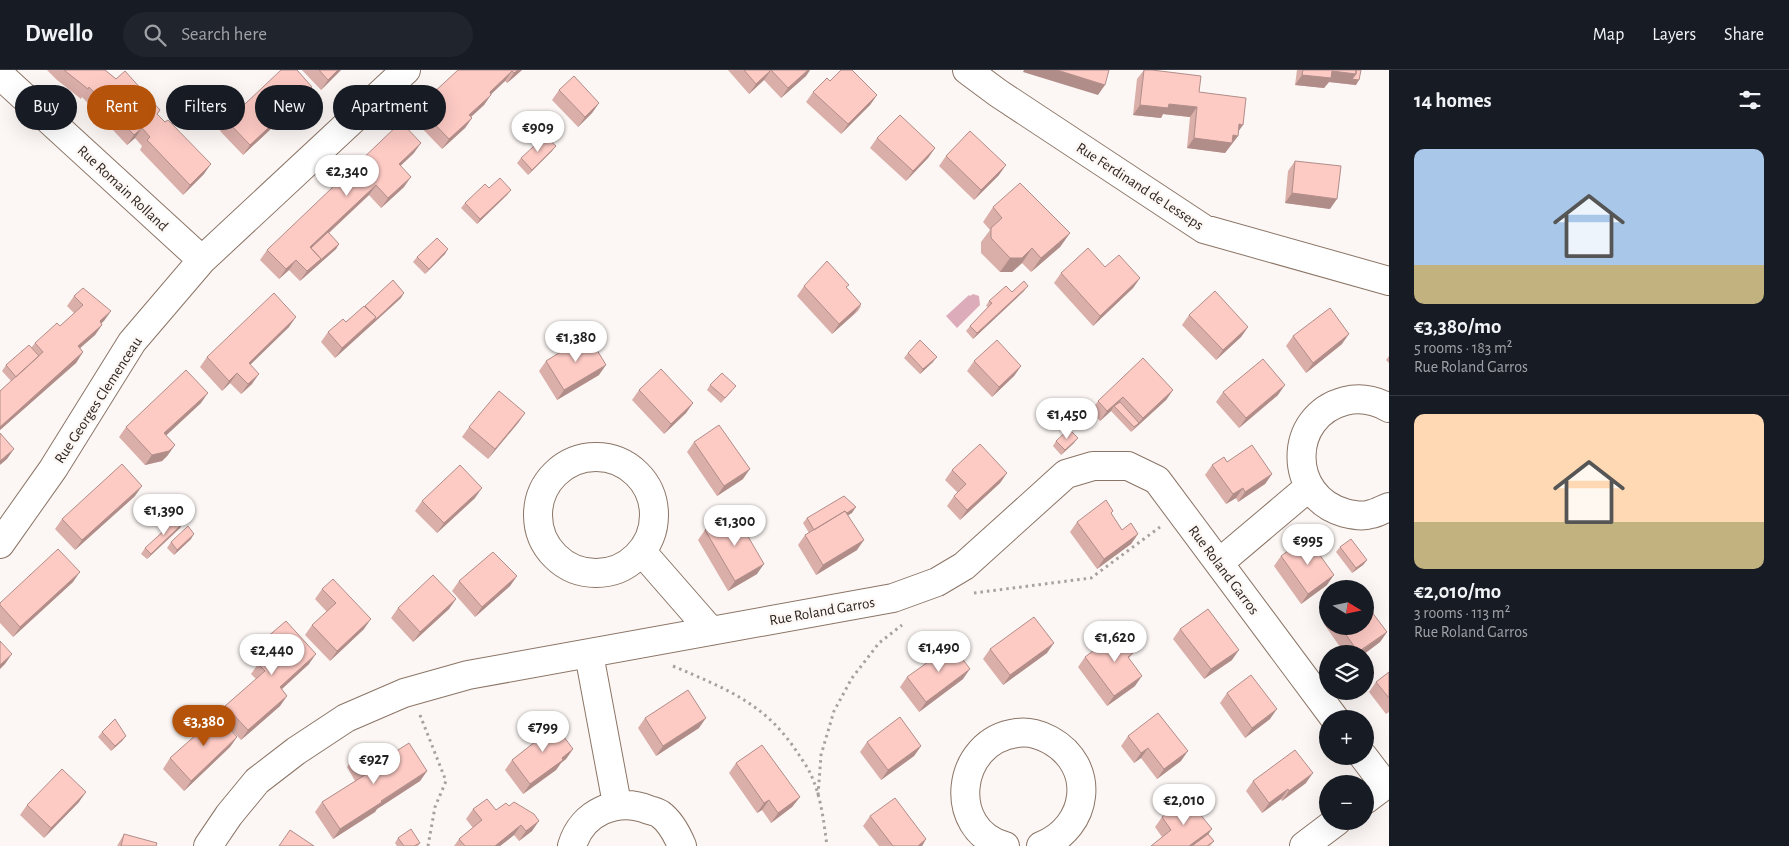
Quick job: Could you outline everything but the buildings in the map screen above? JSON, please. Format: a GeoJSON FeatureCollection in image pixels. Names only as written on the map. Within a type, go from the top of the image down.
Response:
{"type":"FeatureCollection","features":[{"type":"Feature","properties":{"kind":"street","name":"Rue Georges Clemenceau"},"geometry":{"type":"LineString","coordinates":[[0,544],[53,469],[132,342],[202,260],[406,70]]}},
{"type":"Feature","properties":{"kind":"street","name":"Rue Ferdinand de Lesseps"},"geometry":{"type":"LineString","coordinates":[[967,70],[998,93],[1204,229],[1389,281]]}},
{"type":"Feature","properties":{"kind":"street","name":"Rue Romain Rolland"},"geometry":{"type":"LineString","coordinates":[[0,77],[202,260]]}},
{"type":"Feature","properties":{"kind":"street"},"geometry":{"type":"LineString","coordinates":[[1389,408],[1377,401],[1355,399],[1335,404],[1319,415],[1307,430],[1300,451],[1302,470],[1309,487],[1318,500],[1334,510],[1354,515],[1370,515],[1389,507]]}},
{"type":"Feature","properties":{"kind":"street"},"geometry":{"type":"LineString","coordinates":[[592,456],[615,459],[634,470],[646,484],[653,500],[655,517],[652,534],[642,552],[627,564],[608,572],[591,573],[571,568],[556,557],[546,545],[539,528],[538,509],[544,488],[557,472],[573,461],[592,456]]}},
{"type":"Feature","properties":{"kind":"street","name":"Rue Roland Garros"},"geometry":{"type":"LineString","coordinates":[[208,846],[229,815],[257,781],[288,757],[346,718],[410,691],[468,675],[893,598],[937,582],[964,566],[1066,474],[1093,466],[1128,466],[1157,480],[1328,710]]}},
{"type":"Feature","properties":{"kind":"street"},"geometry":{"type":"LineString","coordinates":[[1219,563],[1309,487]]}},
{"type":"Feature","properties":{"kind":"street"},"geometry":{"type":"LineString","coordinates":[[642,552],[711,631]]}},
{"type":"Feature","properties":{"kind":"street"},"geometry":{"type":"LineString","coordinates":[[589,654],[617,804]]}},
{"type":"Feature","properties":{"kind":"street"},"geometry":{"type":"LineString","coordinates":[[1005,846],[998,844],[982,833],[973,821],[966,804],[965,785],[971,764],[983,748],[999,738],[1019,732],[1041,735],[1061,746],[1073,760],[1080,776],[1082,794],[1078,810],[1068,828],[1051,844]]}},
{"type":"Feature","properties":{"kind":"street"},"geometry":{"type":"LineString","coordinates":[[1368,765],[1380,789]]}},
{"type":"Feature","properties":{"kind":"street"},"geometry":{"type":"LineString","coordinates":[[572,846],[575,835],[587,820],[603,809],[617,804],[638,805],[660,814],[676,831],[682,846]]}},
{"type":"Feature","properties":{"kind":"street"},"geometry":{"type":"LineString","coordinates":[[1304,846],[1325,830]]}},
{"type":"Feature","properties":{"kind":"path"},"geometry":{"type":"LineString","coordinates":[[970,593],[1090,578],[1181,512]]}},
{"type":"Feature","properties":{"kind":"path"},"geometry":{"type":"LineString","coordinates":[[818,795],[822,756],[834,711],[852,678],[879,643],[906,622]]}},
{"type":"Feature","properties":{"kind":"path"},"geometry":{"type":"LineString","coordinates":[[669,664],[737,695],[767,716],[792,744],[811,774],[818,795],[827,846]]}},
{"type":"Feature","properties":{"kind":"path"},"geometry":{"type":"LineString","coordinates":[[410,691],[446,781],[435,807],[428,846]]}},
{"type":"Feature","properties":{"kind":"shaded area"},"geometry":{"type":"Polygon","coordinates":[[[969,295],[979,296],[980,305],[957,328],[946,316],[969,295]]]}}]}
